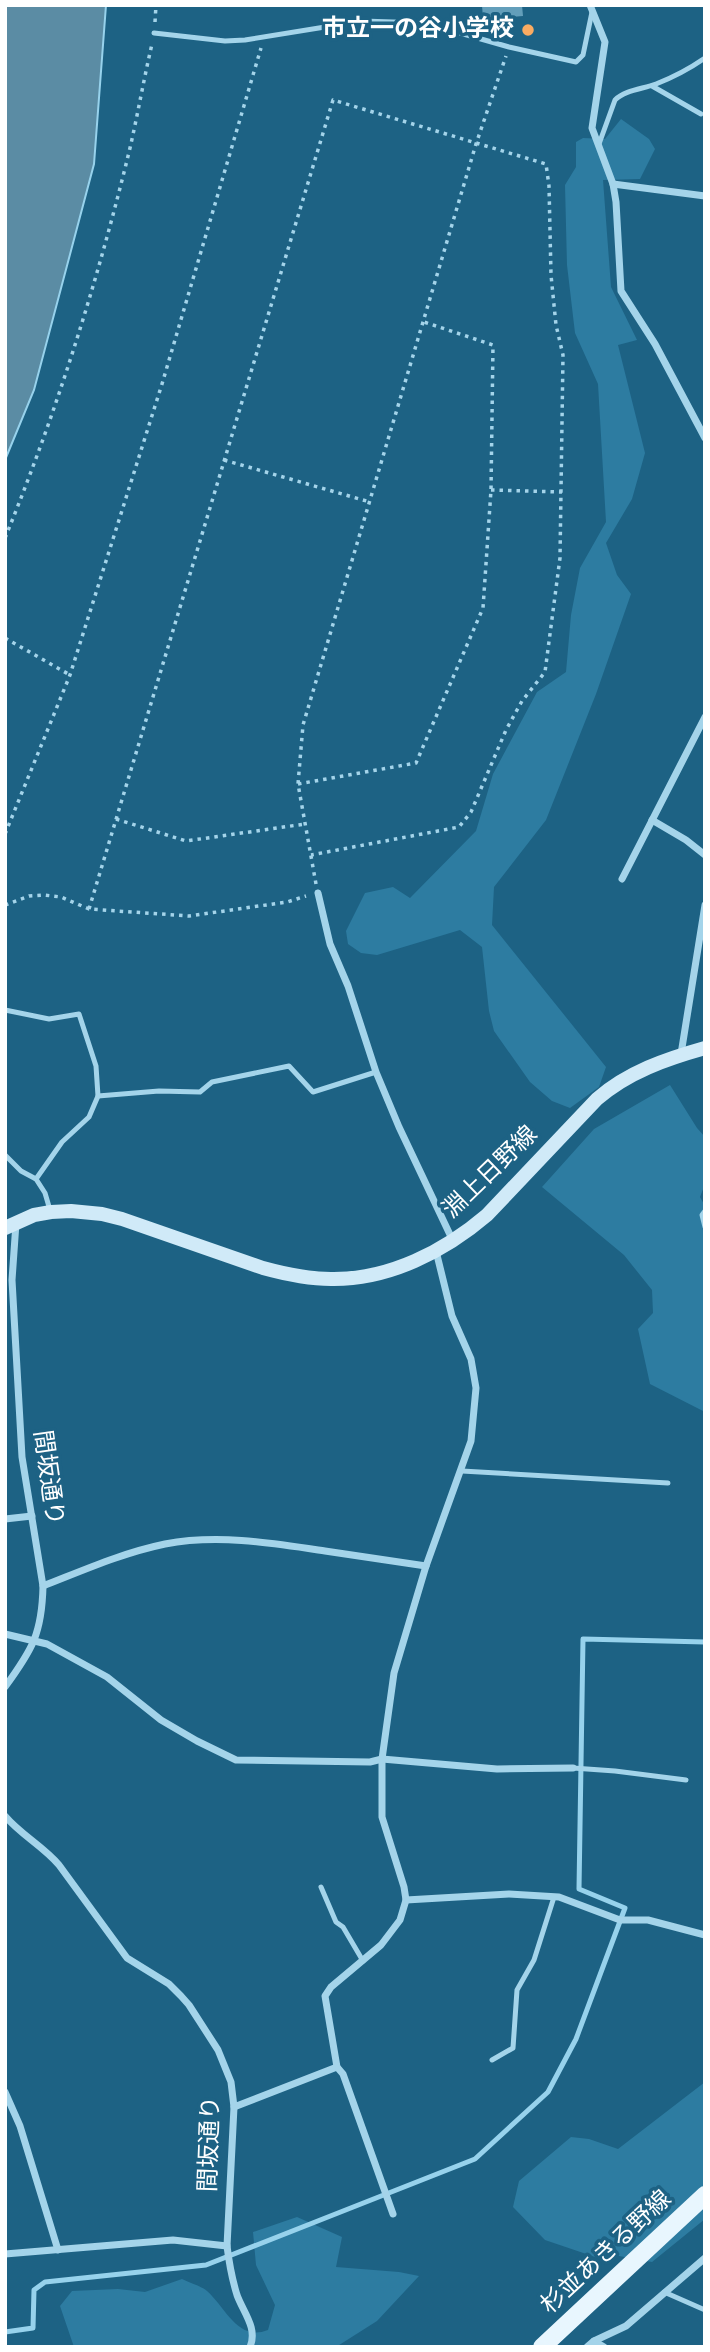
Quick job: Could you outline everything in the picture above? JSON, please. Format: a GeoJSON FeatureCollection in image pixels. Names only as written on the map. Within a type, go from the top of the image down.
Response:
{"type":"FeatureCollection","features":[{"type":"Feature","properties":{"kind":"main road","name":"淵上日野線"},"geometry":{"type":"LineString","coordinates":[[11,1225],[34,1214],[87,1212],[122,1219],[263,1269],[310,1278],[333,1279],[382,1272],[405,1265],[453,1241],[487,1215],[611,1087],[642,1070],[681,1054],[705,1048]]}},
{"type":"Feature","properties":{"kind":"main road","name":"杉並あきる野線"},"geometry":{"type":"LineString","coordinates":[[542,2347],[705,2195]]}},
{"type":"Feature","properties":{"kind":"street"},"geometry":{"type":"LineString","coordinates":[[591,8],[605,42],[592,128],[617,202],[621,291],[654,344],[704,436]]}},
{"type":"Feature","properties":{"kind":"street"},"geometry":{"type":"LineString","coordinates":[[613,184],[705,196]]}},
{"type":"Feature","properties":{"kind":"street"},"geometry":{"type":"LineString","coordinates":[[622,879],[705,717]]}},
{"type":"Feature","properties":{"kind":"street"},"geometry":{"type":"LineString","coordinates":[[652,820],[705,855]]}},
{"type":"Feature","properties":{"kind":"street"},"geometry":{"type":"LineString","coordinates":[[318,893],[330,944],[348,986],[376,1072],[453,1241]]}},
{"type":"Feature","properties":{"kind":"street"},"geometry":{"type":"LineString","coordinates":[[681,1054],[705,905]]}},
{"type":"Feature","properties":{"kind":"street","name":"間坂通り"},"geometry":{"type":"LineString","coordinates":[[5,1688],[36,1640],[43,1607],[43,1586],[22,1457],[9,1323],[12,1280],[11,1225]]}},
{"type":"Feature","properties":{"kind":"street"},"geometry":{"type":"LineString","coordinates":[[393,2214],[343,2074],[337,2067],[325,1996],[331,1987],[363,1961],[394,1928],[406,1900],[382,1817],[382,1759],[394,1674],[426,1566],[471,1441],[477,1388],[471,1359],[452,1316],[436,1250]]}},
{"type":"Feature","properties":{"kind":"street"},"geometry":{"type":"LineString","coordinates":[[5,1519],[32,1516]]}},
{"type":"Feature","properties":{"kind":"street"},"geometry":{"type":"LineString","coordinates":[[43,1586],[115,1557],[194,1540],[281,1544],[426,1566]]}},
{"type":"Feature","properties":{"kind":"street"},"geometry":{"type":"LineString","coordinates":[[5,1634],[47,1644],[107,1676],[161,1720],[236,1760],[370,1762],[382,1759],[497,1769],[573,1768]]}},
{"type":"Feature","properties":{"kind":"street","name":"間坂通り"},"geometry":{"type":"LineString","coordinates":[[5,1816],[59,1865],[127,1958],[169,1984],[189,2005],[218,2050],[231,2082],[234,2107],[227,2246],[238,2297],[252,2326],[253,2340],[250,2347]]}},
{"type":"Feature","properties":{"kind":"street"},"geometry":{"type":"LineString","coordinates":[[406,1900],[509,1894],[555,1897],[620,1920],[648,1920],[705,1935]]}},
{"type":"Feature","properties":{"kind":"street"},"geometry":{"type":"LineString","coordinates":[[234,2107],[337,2067]]}},
{"type":"Feature","properties":{"kind":"street"},"geometry":{"type":"LineString","coordinates":[[5,2092],[20,2126],[58,2250]]}},
{"type":"Feature","properties":{"kind":"street"},"geometry":{"type":"LineString","coordinates":[[5,2254],[173,2240],[227,2246]]}},
{"type":"Feature","properties":{"kind":"street"},"geometry":{"type":"LineString","coordinates":[[591,2344],[626,2326],[705,2258]]}},
{"type":"Feature","properties":{"kind":"street"},"geometry":{"type":"LineString","coordinates":[[591,2344],[604,2347]]}},
{"type":"Feature","properties":{"kind":"lane"},"geometry":{"type":"LineString","coordinates":[[154,33],[225,41],[263,38],[362,21],[425,23],[509,47],[576,62],[583,55],[591,8]]}},
{"type":"Feature","properties":{"kind":"lane"},"geometry":{"type":"LineString","coordinates":[[597,147],[615,100],[620,95],[681,74],[705,58]]}},
{"type":"Feature","properties":{"kind":"lane"},"geometry":{"type":"LineString","coordinates":[[652,86],[701,114]]}},
{"type":"Feature","properties":{"kind":"lane"},"geometry":{"type":"LineString","coordinates":[[5,1010],[49,1019],[79,1014],[96,1066],[97,1096],[89,1117],[62,1142],[36,1179]]}},
{"type":"Feature","properties":{"kind":"lane"},"geometry":{"type":"LineString","coordinates":[[97,1096],[159,1091],[200,1092],[212,1082],[289,1066],[313,1092],[376,1072]]}},
{"type":"Feature","properties":{"kind":"lane"},"geometry":{"type":"LineString","coordinates":[[5,1155],[21,1171],[36,1179],[51,1212]]}},
{"type":"Feature","properties":{"kind":"lane"},"geometry":{"type":"LineString","coordinates":[[705,1211],[702,1215],[705,1227]]}},
{"type":"Feature","properties":{"kind":"lane"},"geometry":{"type":"LineString","coordinates":[[462,1471],[668,1483]]}},
{"type":"Feature","properties":{"kind":"lane"},"geometry":{"type":"LineString","coordinates":[[573,1768],[687,1780]]}},
{"type":"Feature","properties":{"kind":"lane"},"geometry":{"type":"LineString","coordinates":[[321,1887],[335,1922],[343,1927],[363,1961]]}},
{"type":"Feature","properties":{"kind":"lane"},"geometry":{"type":"LineString","coordinates":[[492,2060],[513,2048],[517,1990],[534,1959],[555,1897]]}},
{"type":"Feature","properties":{"kind":"lane"},"geometry":{"type":"LineString","coordinates":[[664,2292],[705,2310]]}},
{"type":"Feature","properties":{"kind":"path"},"geometry":{"type":"LineString","coordinates":[[5,538],[39,450],[96,276],[130,148],[154,33],[156,5]]}},
{"type":"Feature","properties":{"kind":"path"},"geometry":{"type":"LineString","coordinates":[[5,834],[70,675],[162,384],[263,38]]}},
{"type":"Feature","properties":{"kind":"path"},"geometry":{"type":"LineString","coordinates":[[5,905],[29,896],[44,895],[61,897],[89,909],[189,916],[287,902],[318,893],[298,784],[303,725],[476,144],[509,47]]}},
{"type":"Feature","properties":{"kind":"path"},"geometry":{"type":"LineString","coordinates":[[89,909],[333,100],[546,164],[551,275],[556,325],[563,355],[562,492],[560,558],[545,673],[522,701],[506,730],[471,812],[459,827],[311,855]]}},
{"type":"Feature","properties":{"kind":"path"},"geometry":{"type":"LineString","coordinates":[[298,784],[416,763],[483,608],[491,490],[493,345],[424,323]]}},
{"type":"Feature","properties":{"kind":"path"},"geometry":{"type":"LineString","coordinates":[[224,460],[370,503]]}},
{"type":"Feature","properties":{"kind":"path"},"geometry":{"type":"LineString","coordinates":[[491,490],[562,492]]}},
{"type":"Feature","properties":{"kind":"path"},"geometry":{"type":"LineString","coordinates":[[5,638],[70,675]]}},
{"type":"Feature","properties":{"kind":"path"},"geometry":{"type":"LineString","coordinates":[[116,819],[186,841],[305,824]]}},
{"type":"Feature","properties":{"kind":"shaded area"},"geometry":{"type":"Polygon","coordinates":[[[5,5],[106,5],[94,164],[34,390],[5,460],[5,5]]]}},
{"type":"Feature","properties":{"kind":"shaded area"},"geometry":{"type":"Polygon","coordinates":[[[621,119],[649,139],[655,149],[640,179],[603,180],[611,287],[637,340],[618,345],[645,453],[632,499],[606,543],[617,575],[631,594],[596,694],[546,820],[494,887],[492,925],[606,1067],[599,1087],[570,1108],[552,1101],[530,1082],[494,1031],[489,1011],[482,947],[460,930],[377,955],[361,953],[348,944],[346,931],[365,893],[393,887],[410,898],[476,831],[493,774],[537,692],[566,672],[571,615],[580,568],[606,522],[598,384],[575,333],[567,265],[565,185],[576,167],[576,142],[583,138],[605,139],[621,119]]]}},
{"type":"Feature","properties":{"kind":"shaded area"},"geometry":{"type":"Polygon","coordinates":[[[670,1085],[705,1137],[705,1184],[700,1197],[705,1206],[705,1412],[650,1384],[638,1329],[653,1313],[652,1290],[624,1255],[542,1187],[594,1129],[670,1085]]]}},
{"type":"Feature","properties":{"kind":"shaded area"},"geometry":{"type":"Polygon","coordinates":[[[705,2082],[705,2219],[652,2262],[619,2256],[604,2260],[545,2240],[513,2207],[519,2181],[571,2137],[589,2139],[618,2149],[705,2082]]]}},
{"type":"Feature","properties":{"kind":"shaded area"},"geometry":{"type":"Polygon","coordinates":[[[297,2217],[342,2237],[336,2267],[419,2276],[377,2321],[336,2347],[74,2347],[60,2306],[72,2291],[118,2289],[145,2292],[182,2279],[207,2291],[241,2327],[248,2331],[268,2330],[275,2305],[256,2265],[253,2232],[297,2217]]]}},
{"type":"Feature","properties":{"kind":"building"},"geometry":{"type":"Polygon","coordinates":[[[482,5],[522,5],[523,16],[483,19],[482,5]]]}},
{"type":"Feature","properties":{"kind":"waterway"},"geometry":{"type":"LineString","coordinates":[[5,2332],[33,2328],[34,2290],[45,2282],[206,2265],[475,2159],[548,2092],[576,2039],[625,1908],[579,1889],[583,1639],[705,1642]]}},
{"type":"Feature","properties":{"kind":"place","name":"市立一の谷小学校"},"geometry":{"type":"Point","coordinates":[528,30]}}]}
